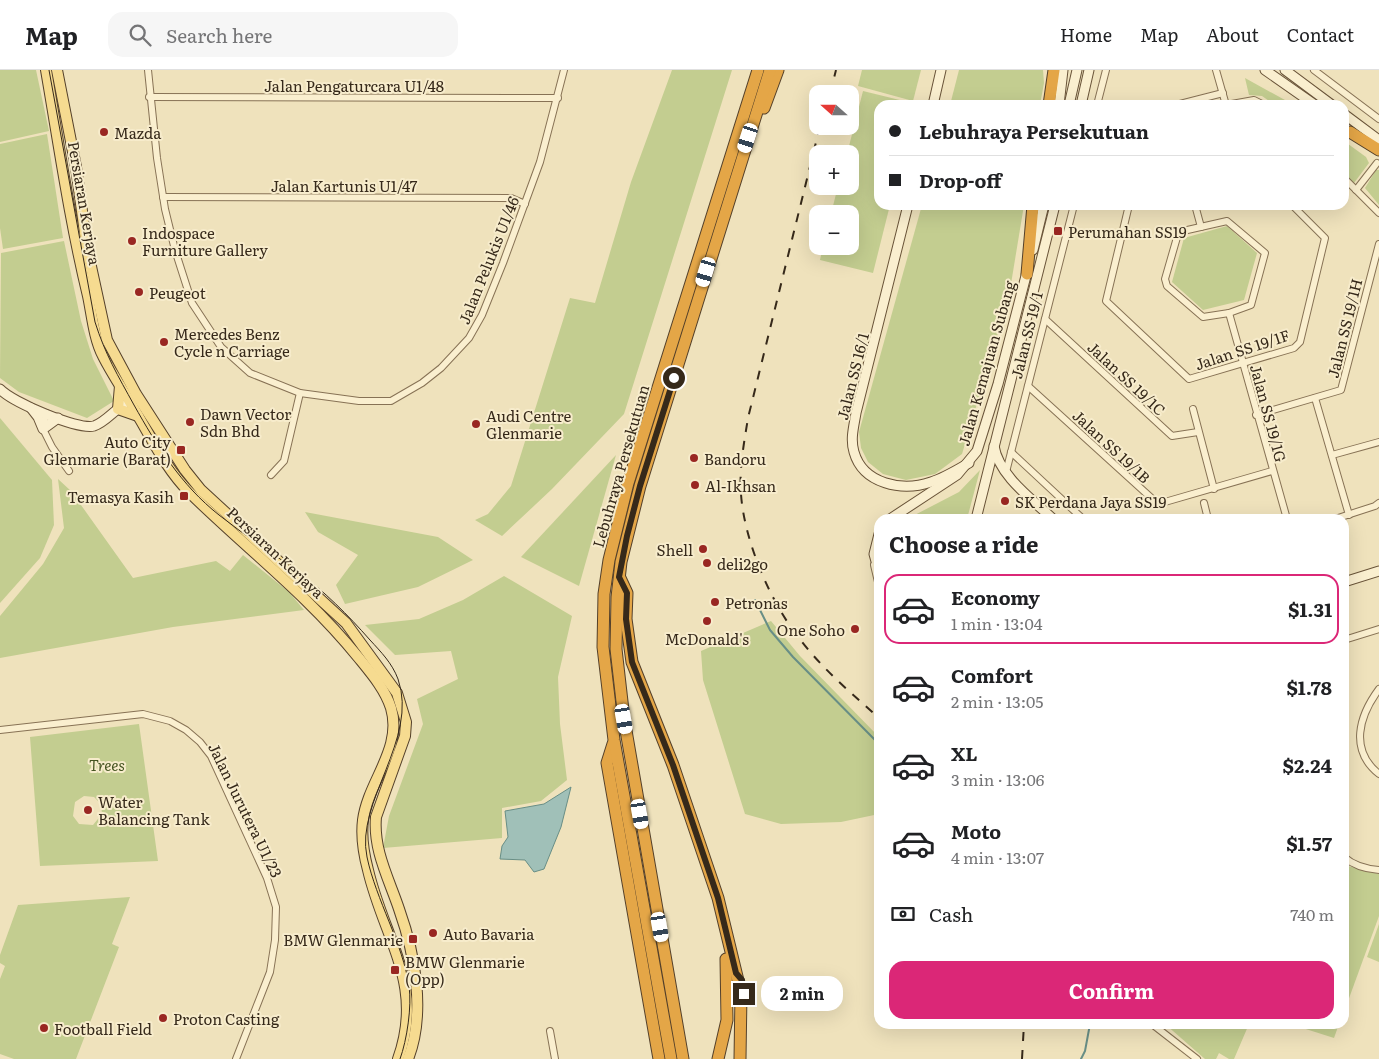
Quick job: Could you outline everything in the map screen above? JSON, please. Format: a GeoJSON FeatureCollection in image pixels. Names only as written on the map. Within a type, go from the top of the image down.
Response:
{"type":"FeatureCollection","features":[{"type":"Feature","properties":{"kind":"highway","name":"Lebuhraya Persekutuan"},"geometry":{"type":"LineString","coordinates":[[671,1059],[614,740],[604,647],[604,594],[611,550],[631,474],[758,70]]}},
{"type":"Feature","properties":{"kind":"highway","name":"Lebuhraya Persekutuan"},"geometry":{"type":"LineString","coordinates":[[683,1059],[624,719],[616,649],[619,577],[640,486],[770,70]]}},
{"type":"Feature","properties":{"kind":"highway"},"geometry":{"type":"LineString","coordinates":[[748,138],[771,94],[778,70]]}},
{"type":"Feature","properties":{"kind":"highway"},"geometry":{"type":"LineString","coordinates":[[1050,100],[1054,70]]}},
{"type":"Feature","properties":{"kind":"highway"},"geometry":{"type":"LineString","coordinates":[[1349,131],[1379,150]]}},
{"type":"Feature","properties":{"kind":"highway"},"geometry":{"type":"LineString","coordinates":[[1027,274],[1033,210]]}},
{"type":"Feature","properties":{"kind":"highway"},"geometry":{"type":"LineString","coordinates":[[619,577],[627,593],[626,619],[632,662],[673,765],[718,898],[741,993],[740,1059]]}},
{"type":"Feature","properties":{"kind":"highway"},"geometry":{"type":"LineString","coordinates":[[614,740],[607,763],[659,1059]]}},
{"type":"Feature","properties":{"kind":"highway"},"geometry":{"type":"LineString","coordinates":[[718,898],[728,973],[728,1000],[724,1038],[718,1059]]}},
{"type":"Feature","properties":{"kind":"main road","name":"Persiaran Kerjaya"},"geometry":{"type":"LineString","coordinates":[[46,70],[88,296],[101,352],[167,466],[188,491],[346,623],[385,673],[397,693],[406,722],[402,749],[376,817],[375,831],[384,867],[400,912],[417,992],[416,1026],[408,1059]]}},
{"type":"Feature","properties":{"kind":"main road","name":"Persiaran Kerjaya"},"geometry":{"type":"LineString","coordinates":[[57,70],[76,167],[87,248],[107,340],[115,356],[185,470],[201,490],[296,582],[378,682],[391,710],[394,731],[390,748],[367,802],[363,821],[363,840],[368,872],[403,972],[407,996],[406,1028],[398,1059]]}},
{"type":"Feature","properties":{"kind":"main road"},"geometry":{"type":"LineString","coordinates":[[934,100],[941,70]]}},
{"type":"Feature","properties":{"kind":"main road"},"geometry":{"type":"LineString","coordinates":[[1060,100],[1063,70]]}},
{"type":"Feature","properties":{"kind":"main road"},"geometry":{"type":"LineString","coordinates":[[1070,100],[1077,70]]}},
{"type":"Feature","properties":{"kind":"main road"},"geometry":{"type":"LineString","coordinates":[[1265,70],[1308,100]]}},
{"type":"Feature","properties":{"kind":"main road"},"geometry":{"type":"LineString","coordinates":[[1285,70],[1325,100]]}},
{"type":"Feature","properties":{"kind":"main road"},"geometry":{"type":"LineString","coordinates":[[1082,100],[1090,72]]}},
{"type":"Feature","properties":{"kind":"main road"},"geometry":{"type":"LineString","coordinates":[[1349,118],[1379,140]]}},
{"type":"Feature","properties":{"kind":"main road"},"geometry":{"type":"LineString","coordinates":[[1349,132],[1378,159]]}},
{"type":"Feature","properties":{"kind":"main road","name":"Jalan SS 16/1"},"geometry":{"type":"LineString","coordinates":[[907,210],[856,414],[852,435],[853,450],[857,462],[872,478],[904,487],[930,483],[969,463]]}},
{"type":"Feature","properties":{"kind":"main road","name":"Jalan Kemajuan Subang"},"geometry":{"type":"LineString","coordinates":[[898,514],[944,485],[969,463],[977,451],[984,432],[1043,210]]}},
{"type":"Feature","properties":{"kind":"main road","name":"Jalan Kemajuan Subang"},"geometry":{"type":"LineString","coordinates":[[977,514],[1054,210]]}},
{"type":"Feature","properties":{"kind":"main road"},"geometry":{"type":"LineString","coordinates":[[118,408],[120,385]]}},
{"type":"Feature","properties":{"kind":"main road"},"geometry":{"type":"LineString","coordinates":[[0,389],[30,407],[58,418],[92,426],[129,400]]}},
{"type":"Feature","properties":{"kind":"main road"},"geometry":{"type":"LineString","coordinates":[[30,407],[38,417],[43,429],[58,418]]}},
{"type":"Feature","properties":{"kind":"main road"},"geometry":{"type":"LineString","coordinates":[[118,408],[138,416]]}},
{"type":"Feature","properties":{"kind":"main road"},"geometry":{"type":"LineString","coordinates":[[994,446],[1004,470],[1048,514]]}},
{"type":"Feature","properties":{"kind":"main road"},"geometry":{"type":"LineString","coordinates":[[985,480],[991,473],[1004,470]]}},
{"type":"Feature","properties":{"kind":"main road"},"geometry":{"type":"LineString","coordinates":[[1349,580],[1379,571]]}},
{"type":"Feature","properties":{"kind":"street","name":"Jalan Pelukis U1/46"},"geometry":{"type":"LineString","coordinates":[[148,70],[149,97],[163,196],[174,250],[192,304],[226,352],[250,373],[300,393],[359,401],[391,401],[422,383],[441,368],[468,340],[482,315],[545,148],[564,70]]}},
{"type":"Feature","properties":{"kind":"street"},"geometry":{"type":"LineString","coordinates":[[1098,100],[1106,70]]}},
{"type":"Feature","properties":{"kind":"street"},"geometry":{"type":"LineString","coordinates":[[1216,70],[1225,100]]}},
{"type":"Feature","properties":{"kind":"street"},"geometry":{"type":"LineString","coordinates":[[1314,70],[1379,119]]}},
{"type":"Feature","properties":{"kind":"street"},"geometry":{"type":"LineString","coordinates":[[1196,100],[1223,93]]}},
{"type":"Feature","properties":{"kind":"street","name":"Jalan Pengaturcara U1/48"},"geometry":{"type":"LineString","coordinates":[[149,97],[558,98]]}},
{"type":"Feature","properties":{"kind":"street"},"geometry":{"type":"LineString","coordinates":[[1356,190],[1378,159]]}},
{"type":"Feature","properties":{"kind":"street"},"geometry":{"type":"LineString","coordinates":[[1349,183],[1379,213]]}},
{"type":"Feature","properties":{"kind":"street","name":"Jalan Kartunis U1/47"},"geometry":{"type":"LineString","coordinates":[[163,196],[511,198],[524,204]]}},
{"type":"Feature","properties":{"kind":"street","name":"Jalan SS 19/1"},"geometry":{"type":"LineString","coordinates":[[1004,470],[1011,452],[1073,210]]}},
{"type":"Feature","properties":{"kind":"street","name":"Jalan SS 19/1F"},"geometry":{"type":"LineString","coordinates":[[1128,210],[1106,300],[1189,379],[1297,347],[1300,342],[1325,238],[1297,210]]}},
{"type":"Feature","properties":{"kind":"street"},"geometry":{"type":"LineString","coordinates":[[1196,210],[1201,226]]}},
{"type":"Feature","properties":{"kind":"street"},"geometry":{"type":"LineString","coordinates":[[1222,221],[1230,222],[1265,253],[1251,305],[1229,313],[1203,317],[1164,283],[1175,239],[1183,231],[1222,221]]}},
{"type":"Feature","properties":{"kind":"street","name":"Jalan SS 19/1H"},"geometry":{"type":"LineString","coordinates":[[1256,414],[1341,390],[1379,244]]}},
{"type":"Feature","properties":{"kind":"street","name":"Jalan SS 19/1G"},"geometry":{"type":"LineString","coordinates":[[1229,313],[1285,514]]}},
{"type":"Feature","properties":{"kind":"street","name":"Jalan SS 19/1C"},"geometry":{"type":"LineString","coordinates":[[1045,319],[1172,436],[1198,432]]}},
{"type":"Feature","properties":{"kind":"street","name":"Jalan SS 19/1B"},"geometry":{"type":"LineString","coordinates":[[1028,386],[1154,502],[1163,504],[1272,471]]}},
{"type":"Feature","properties":{"kind":"street"},"geometry":{"type":"LineString","coordinates":[[270,476],[284,461],[300,393]]}},
{"type":"Feature","properties":{"kind":"street"},"geometry":{"type":"LineString","coordinates":[[1314,398],[1349,514]]}},
{"type":"Feature","properties":{"kind":"street"},"geometry":{"type":"LineString","coordinates":[[1193,409],[1214,489]]}},
{"type":"Feature","properties":{"kind":"street"},"geometry":{"type":"LineString","coordinates":[[46,413],[43,429],[52,448],[69,471]]}},
{"type":"Feature","properties":{"kind":"street"},"geometry":{"type":"LineString","coordinates":[[1332,455],[1379,442]]}},
{"type":"Feature","properties":{"kind":"street"},"geometry":{"type":"LineString","coordinates":[[1011,452],[1078,514]]}},
{"type":"Feature","properties":{"kind":"street"},"geometry":{"type":"LineString","coordinates":[[1204,503],[1207,514]]}},
{"type":"Feature","properties":{"kind":"street"},"geometry":{"type":"LineString","coordinates":[[1349,515],[1379,503]]}},
{"type":"Feature","properties":{"kind":"street"},"geometry":{"type":"LineString","coordinates":[[1349,638],[1379,629]]}},
{"type":"Feature","properties":{"kind":"street"},"geometry":{"type":"LineString","coordinates":[[1379,689],[1367,706],[1359,730],[1361,751],[1379,774]]}},
{"type":"Feature","properties":{"kind":"street","name":"Jalan Jurutera U1/23"},"geometry":{"type":"LineString","coordinates":[[0,730],[143,714],[170,721],[186,730],[200,742],[210,756],[267,878],[276,907],[275,940],[270,972],[236,1059]]}},
{"type":"Feature","properties":{"kind":"street"},"geometry":{"type":"LineString","coordinates":[[1349,860],[1357,866],[1379,870]]}},
{"type":"Feature","properties":{"kind":"street"},"geometry":{"type":"LineString","coordinates":[[736,973],[742,980],[744,994],[745,1059]]}},
{"type":"Feature","properties":{"kind":"street"},"geometry":{"type":"LineString","coordinates":[[1158,1029],[1197,1059]]}},
{"type":"Feature","properties":{"kind":"street"},"geometry":{"type":"LineString","coordinates":[[550,1031],[555,1059]]}},
{"type":"Feature","properties":{"kind":"green space"},"geometry":{"type":"Polygon","coordinates":[[[0,70],[36,70],[49,131],[0,142],[0,70]]]}},
{"type":"Feature","properties":{"kind":"green space"},"geometry":{"type":"Polygon","coordinates":[[[672,70],[732,70],[624,414],[552,489],[502,536],[475,520],[488,514],[511,486],[570,298],[595,303],[631,182],[672,70]]]}},
{"type":"Feature","properties":{"kind":"green space"},"geometry":{"type":"Polygon","coordinates":[[[862,70],[921,70],[913,100],[859,86],[862,70]]]}},
{"type":"Feature","properties":{"kind":"green space"},"geometry":{"type":"Polygon","coordinates":[[[959,70],[1043,70],[1044,83],[1041,100],[951,100],[959,70]]]}},
{"type":"Feature","properties":{"kind":"green space"},"geometry":{"type":"Polygon","coordinates":[[[1245,78],[1285,100],[1268,100],[1262,96],[1249,95],[1245,78]]]}},
{"type":"Feature","properties":{"kind":"green space"},"geometry":{"type":"Polygon","coordinates":[[[863,91],[900,100],[874,100],[874,210],[889,210],[873,273],[820,260],[821,255],[859,255],[859,205],[833,205],[836,195],[859,195],[859,145],[849,145],[852,135],[859,135],[859,107],[863,91]]]}},
{"type":"Feature","properties":{"kind":"green space"},"geometry":{"type":"Polygon","coordinates":[[[47,134],[63,238],[3,249],[0,228],[0,144],[47,134]]]}},
{"type":"Feature","properties":{"kind":"green space"},"geometry":{"type":"Polygon","coordinates":[[[1349,145],[1366,157],[1369,163],[1354,183],[1349,178],[1349,145]]]}},
{"type":"Feature","properties":{"kind":"green space"},"geometry":{"type":"Polygon","coordinates":[[[1376,170],[1379,170],[1379,205],[1365,188],[1376,170]]]}},
{"type":"Feature","properties":{"kind":"green space"},"geometry":{"type":"Polygon","coordinates":[[[921,210],[1023,210],[1009,296],[962,454],[935,474],[906,480],[883,474],[868,462],[861,448],[859,432],[921,210]]]}},
{"type":"Feature","properties":{"kind":"green space"},"geometry":{"type":"Polygon","coordinates":[[[1227,226],[1257,253],[1244,300],[1203,310],[1172,282],[1184,238],[1227,226]]]}},
{"type":"Feature","properties":{"kind":"green space"},"geometry":{"type":"Polygon","coordinates":[[[64,241],[81,321],[93,359],[114,401],[87,418],[19,392],[0,378],[1,253],[64,241]]]}},
{"type":"Feature","properties":{"kind":"green space"},"geometry":{"type":"Polygon","coordinates":[[[0,418],[52,480],[54,525],[40,558],[0,603],[0,418]]]}},
{"type":"Feature","properties":{"kind":"green space"},"geometry":{"type":"Polygon","coordinates":[[[616,455],[579,586],[521,557],[616,455]]]}},
{"type":"Feature","properties":{"kind":"green space"},"geometry":{"type":"Polygon","coordinates":[[[980,470],[968,514],[917,514],[959,492],[980,470]]]}},
{"type":"Feature","properties":{"kind":"green space"},"geometry":{"type":"Polygon","coordinates":[[[58,479],[71,491],[133,578],[216,561],[230,571],[243,555],[289,592],[304,610],[173,627],[0,658],[0,616],[43,564],[64,528],[58,479]]]}},
{"type":"Feature","properties":{"kind":"green space"},"geometry":{"type":"Polygon","coordinates":[[[305,512],[438,537],[473,560],[418,587],[345,604],[336,585],[358,555],[318,532],[305,512]]]}},
{"type":"Feature","properties":{"kind":"green space"},"geometry":{"type":"Polygon","coordinates":[[[504,576],[572,616],[558,677],[560,724],[567,780],[541,801],[502,808],[502,838],[383,848],[389,816],[423,724],[417,699],[458,679],[451,651],[395,655],[365,625],[419,619],[463,600],[504,576]]]}},
{"type":"Feature","properties":{"kind":"green space"},"geometry":{"type":"Polygon","coordinates":[[[771,621],[800,656],[874,732],[874,815],[841,822],[781,824],[745,814],[703,680],[701,651],[771,621]]]}},
{"type":"Feature","properties":{"kind":"green space","name":"Trees"},"geometry":{"type":"Polygon","coordinates":[[[139,724],[158,861],[40,866],[30,737],[139,724]],[[84,796],[75,802],[73,816],[79,824],[93,825],[102,814],[101,804],[94,797],[84,796]]]}},
{"type":"Feature","properties":{"kind":"green space"},"geometry":{"type":"Polygon","coordinates":[[[1349,866],[1379,874],[1379,916],[1349,998],[1349,866]]]}},
{"type":"Feature","properties":{"kind":"green space"},"geometry":{"type":"Polygon","coordinates":[[[130,897],[112,944],[119,947],[76,1059],[14,1059],[0,1054],[0,979],[5,966],[0,963],[0,955],[18,905],[130,897]]]}},
{"type":"Feature","properties":{"kind":"green space"},"geometry":{"type":"Polygon","coordinates":[[[1379,924],[1379,962],[1367,957],[1379,924]]]}},
{"type":"Feature","properties":{"kind":"green space"},"geometry":{"type":"Polygon","coordinates":[[[1171,1029],[1247,1029],[1234,1059],[1229,1059],[1219,1053],[1216,1059],[1205,1059],[1171,1029]]]}},
{"type":"Feature","properties":{"kind":"green space"},"geometry":{"type":"Polygon","coordinates":[[[1306,1029],[1337,1029],[1334,1038],[1306,1029]]]}},
{"type":"Feature","properties":{"kind":"water"},"geometry":{"type":"Polygon","coordinates":[[[571,787],[561,827],[544,869],[534,872],[525,860],[500,859],[502,846],[508,837],[505,811],[544,804],[571,787]]]}},
{"type":"Feature","properties":{"kind":"waterway"},"geometry":{"type":"LineString","coordinates":[[755,600],[770,630],[793,657],[874,739]]}},
{"type":"Feature","properties":{"kind":"waterway"},"geometry":{"type":"LineString","coordinates":[[1081,1059],[1085,1051],[1089,1029]]}},
{"type":"Feature","properties":{"kind":"tram line"},"geometry":{"type":"LineString","coordinates":[[49,70],[95,322],[112,365],[143,420],[161,450],[193,491],[238,530],[297,571],[326,595],[382,653],[393,668],[398,679],[402,702],[400,724],[394,747],[370,814],[366,836],[367,857],[371,873],[401,954],[409,986],[408,1023],[400,1059]]}},
{"type":"Feature","properties":{"kind":"railway"},"geometry":{"type":"LineString","coordinates":[[832,85],[836,70]]}},
{"type":"Feature","properties":{"kind":"railway"},"geometry":{"type":"LineString","coordinates":[[818,135],[748,418],[741,466],[741,494],[743,512],[753,549],[776,604],[805,646],[825,668],[874,713]]}},
{"type":"Feature","properties":{"kind":"railway"},"geometry":{"type":"LineString","coordinates":[[1022,1059],[1024,1029]]}},
{"type":"Feature","properties":{"kind":"place","name":"Mazda"},"geometry":{"type":"Point","coordinates":[104,132]}},
{"type":"Feature","properties":{"kind":"place","name":"Perumahan SS19"},"geometry":{"type":"Point","coordinates":[1058,231]}},
{"type":"Feature","properties":{"kind":"place","name":"Indospace Furniture Gallery"},"geometry":{"type":"Point","coordinates":[132,241]}},
{"type":"Feature","properties":{"kind":"place","name":"Peugeot"},"geometry":{"type":"Point","coordinates":[139,292]}},
{"type":"Feature","properties":{"kind":"place","name":"Mercedes Benz Cycle n Carriage"},"geometry":{"type":"Point","coordinates":[164,342]}},
{"type":"Feature","properties":{"kind":"place","name":"Dawn Vector Sdn Bhd"},"geometry":{"type":"Point","coordinates":[190,422]}},
{"type":"Feature","properties":{"kind":"place","name":"Audi Centre Glenmarie"},"geometry":{"type":"Point","coordinates":[476,424]}},
{"type":"Feature","properties":{"kind":"place","name":"Auto City Glenmarie (Barat)"},"geometry":{"type":"Point","coordinates":[181,450]}},
{"type":"Feature","properties":{"kind":"place","name":"Bandoru"},"geometry":{"type":"Point","coordinates":[694,458]}},
{"type":"Feature","properties":{"kind":"place","name":"Al-Ikhsan"},"geometry":{"type":"Point","coordinates":[695,485]}},
{"type":"Feature","properties":{"kind":"place","name":"Temasya Kasih"},"geometry":{"type":"Point","coordinates":[184,496]}},
{"type":"Feature","properties":{"kind":"place","name":"SK Perdana Jaya SS19"},"geometry":{"type":"Point","coordinates":[1005,501]}},
{"type":"Feature","properties":{"kind":"place","name":"Shell"},"geometry":{"type":"Point","coordinates":[703,549]}},
{"type":"Feature","properties":{"kind":"place","name":"deli2go"},"geometry":{"type":"Point","coordinates":[707,563]}},
{"type":"Feature","properties":{"kind":"place","name":"Petronas"},"geometry":{"type":"Point","coordinates":[715,602]}},
{"type":"Feature","properties":{"kind":"place","name":"McDonald's"},"geometry":{"type":"Point","coordinates":[707,621]}},
{"type":"Feature","properties":{"kind":"place","name":"One Soho"},"geometry":{"type":"Point","coordinates":[855,629]}},
{"type":"Feature","properties":{"kind":"place","name":"Water Balancing Tank"},"geometry":{"type":"Point","coordinates":[88,810]}},
{"type":"Feature","properties":{"kind":"place","name":"Auto Bavaria"},"geometry":{"type":"Point","coordinates":[433,933]}},
{"type":"Feature","properties":{"kind":"place","name":"BMW Glenmarie"},"geometry":{"type":"Point","coordinates":[413,939]}},
{"type":"Feature","properties":{"kind":"place","name":"BMW Glenmarie (Opp)"},"geometry":{"type":"Point","coordinates":[395,970]}},
{"type":"Feature","properties":{"kind":"place","name":"Proton Casting"},"geometry":{"type":"Point","coordinates":[163,1018]}},
{"type":"Feature","properties":{"kind":"place","name":"Football Field"},"geometry":{"type":"Point","coordinates":[44,1028]}},
{"type":"Feature","properties":{"kind":"route"},"geometry":{"type":"LineString","coordinates":[[674,378],[640,486],[619,577],[627,593],[626,619],[632,662],[673,765],[718,898],[736,973],[742,980],[744,994]]}}]}
